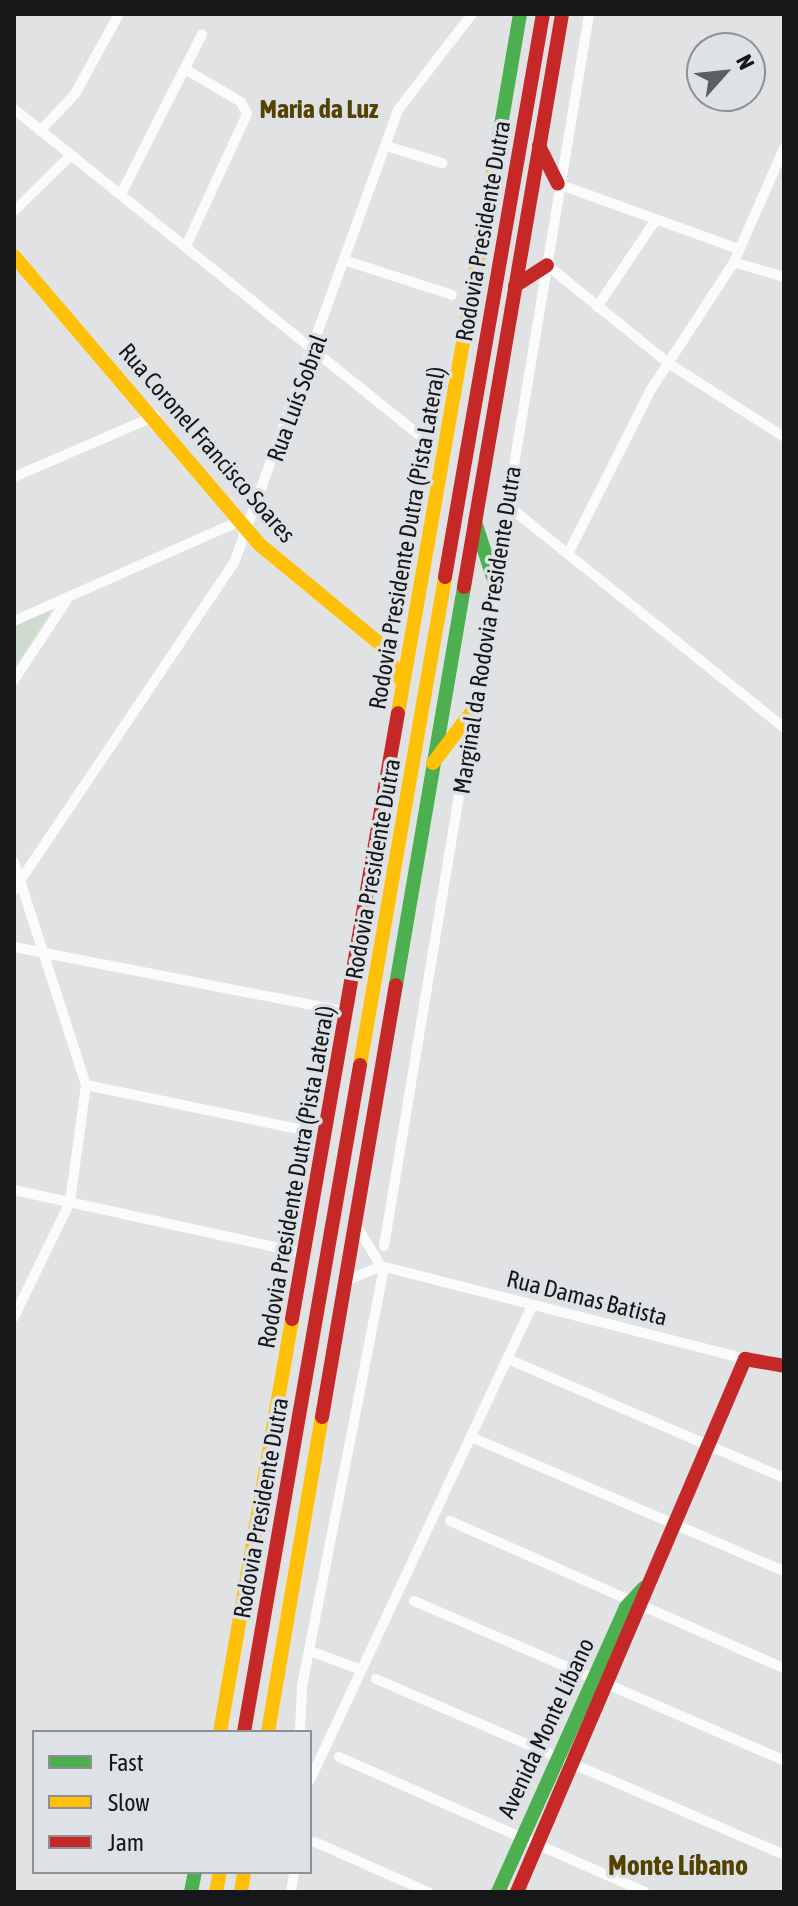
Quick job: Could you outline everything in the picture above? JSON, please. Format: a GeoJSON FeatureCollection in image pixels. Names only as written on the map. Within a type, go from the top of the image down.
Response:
{"type":"FeatureCollection","features":[{"type":"Feature","properties":{"kind":"main road","name":"Rodovia Presidente Dutra (Pista Lateral)"},"geometry":{"type":"LineString","coordinates":[[220,1730],[520,14]]}},
{"type":"Feature","properties":{"kind":"main road","name":"Rodovia Presidente Dutra"},"geometry":{"type":"LineString","coordinates":[[244,1730],[543,14]]}},
{"type":"Feature","properties":{"kind":"main road","name":"Rodovia Presidente Dutra"},"geometry":{"type":"LineString","coordinates":[[268,1730],[562,14]]}},
{"type":"Feature","properties":{"kind":"main road"},"geometry":{"type":"LineString","coordinates":[[539,146],[558,184]]}},
{"type":"Feature","properties":{"kind":"main road","name":"Rua Coronel Francisco Soares"},"geometry":{"type":"LineString","coordinates":[[14,256],[155,416],[246,526],[381,645],[403,688]]}},
{"type":"Feature","properties":{"kind":"main road"},"geometry":{"type":"LineString","coordinates":[[515,286],[547,265]]}},
{"type":"Feature","properties":{"kind":"main road"},"geometry":{"type":"LineString","coordinates":[[474,519],[493,577]]}},
{"type":"Feature","properties":{"kind":"main road"},"geometry":{"type":"LineString","coordinates":[[381,645],[402,638],[417,606]]}},
{"type":"Feature","properties":{"kind":"main road"},"geometry":{"type":"LineString","coordinates":[[432,766],[471,713]]}},
{"type":"Feature","properties":{"kind":"main road","name":"Rua Damas Batista"},"geometry":{"type":"LineString","coordinates":[[745,1359],[784,1366]]}},
{"type":"Feature","properties":{"kind":"main road","name":"Avenida Monte Líbano"},"geometry":{"type":"LineString","coordinates":[[498,1892],[594,1677],[644,1588],[745,1359]]}},
{"type":"Feature","properties":{"kind":"main road","name":"Avenida Monte Líbano"},"geometry":{"type":"LineString","coordinates":[[517,1892],[610,1685],[637,1602]]}},
{"type":"Feature","properties":{"kind":"street"},"geometry":{"type":"LineString","coordinates":[[40,131],[75,94],[119,14]]}},
{"type":"Feature","properties":{"kind":"street","name":"Rua Luís Sobral"},"geometry":{"type":"LineString","coordinates":[[17,885],[246,526],[315,349],[407,93],[472,14]]}},
{"type":"Feature","properties":{"kind":"street","name":"Marginal da Rodovia Presidente Dutra"},"geometry":{"type":"LineString","coordinates":[[384,1246],[558,184],[589,14]]}},
{"type":"Feature","properties":{"kind":"street"},"geometry":{"type":"LineString","coordinates":[[121,194],[202,34]]}},
{"type":"Feature","properties":{"kind":"street"},"geometry":{"type":"LineString","coordinates":[[185,69],[241,102],[247,114],[187,244]]}},
{"type":"Feature","properties":{"kind":"street"},"geometry":{"type":"LineString","coordinates":[[14,109],[70,156],[187,244],[429,443]]}},
{"type":"Feature","properties":{"kind":"street"},"geometry":{"type":"LineString","coordinates":[[386,146],[442,163]]}},
{"type":"Feature","properties":{"kind":"street"},"geometry":{"type":"LineString","coordinates":[[568,554],[668,363],[734,262],[784,148]]}},
{"type":"Feature","properties":{"kind":"street"},"geometry":{"type":"LineString","coordinates":[[14,211],[70,156]]}},
{"type":"Feature","properties":{"kind":"street"},"geometry":{"type":"LineString","coordinates":[[558,184],[739,249]]}},
{"type":"Feature","properties":{"kind":"street"},"geometry":{"type":"LineString","coordinates":[[597,307],[655,221]]}},
{"type":"Feature","properties":{"kind":"street"},"geometry":{"type":"LineString","coordinates":[[347,261],[452,295]]}},
{"type":"Feature","properties":{"kind":"street"},"geometry":{"type":"LineString","coordinates":[[734,262],[784,277]]}},
{"type":"Feature","properties":{"kind":"street"},"geometry":{"type":"LineString","coordinates":[[547,265],[668,363],[784,437]]}},
{"type":"Feature","properties":{"kind":"street"},"geometry":{"type":"LineString","coordinates":[[14,477],[155,416]]}},
{"type":"Feature","properties":{"kind":"street"},"geometry":{"type":"LineString","coordinates":[[507,505],[784,728]]}},
{"type":"Feature","properties":{"kind":"street"},"geometry":{"type":"LineString","coordinates":[[14,621],[246,526]]}},
{"type":"Feature","properties":{"kind":"street"},"geometry":{"type":"LineString","coordinates":[[14,680],[67,599]]}},
{"type":"Feature","properties":{"kind":"street"},"geometry":{"type":"LineString","coordinates":[[14,862],[17,885],[43,950],[86,1085],[70,1202],[14,1317]]}},
{"type":"Feature","properties":{"kind":"street"},"geometry":{"type":"LineString","coordinates":[[14,947],[43,950],[348,1012]]}},
{"type":"Feature","properties":{"kind":"street"},"geometry":{"type":"LineString","coordinates":[[86,1085],[298,1129]]}},
{"type":"Feature","properties":{"kind":"street"},"geometry":{"type":"LineString","coordinates":[[14,1190],[304,1253]]}},
{"type":"Feature","properties":{"kind":"street"},"geometry":{"type":"LineString","coordinates":[[300,1730],[310,1651],[383,1267],[355,1223]]}},
{"type":"Feature","properties":{"kind":"street"},"geometry":{"type":"LineString","coordinates":[[343,1284],[383,1267]]}},
{"type":"Feature","properties":{"kind":"street","name":"Rua Damas Batista"},"geometry":{"type":"LineString","coordinates":[[383,1267],[531,1308],[745,1359]]}},
{"type":"Feature","properties":{"kind":"street"},"geometry":{"type":"LineString","coordinates":[[312,1760],[359,1669],[531,1308]]}},
{"type":"Feature","properties":{"kind":"street"},"geometry":{"type":"LineString","coordinates":[[508,1359],[784,1478]]}},
{"type":"Feature","properties":{"kind":"street"},"geometry":{"type":"LineString","coordinates":[[471,1437],[784,1571]]}},
{"type":"Feature","properties":{"kind":"street"},"geometry":{"type":"LineString","coordinates":[[450,1521],[784,1667]]}},
{"type":"Feature","properties":{"kind":"street"},"geometry":{"type":"LineString","coordinates":[[414,1601],[784,1760]]}},
{"type":"Feature","properties":{"kind":"street"},"geometry":{"type":"LineString","coordinates":[[310,1651],[359,1669]]}},
{"type":"Feature","properties":{"kind":"street"},"geometry":{"type":"LineString","coordinates":[[376,1679],[784,1855]]}},
{"type":"Feature","properties":{"kind":"street"},"geometry":{"type":"LineString","coordinates":[[339,1757],[645,1892]]}},
{"type":"Feature","properties":{"kind":"street"},"geometry":{"type":"LineString","coordinates":[[315,1842],[428,1892]]}},
{"type":"Feature","properties":{"kind":"green space"},"geometry":{"type":"Polygon","coordinates":[[[54,607],[14,669],[14,626],[54,607]]]}},
{"type":"Feature","properties":{"kind":"traffic: fast"},"geometry":{"type":"LineString","coordinates":[[499,137],[520,14]]}},
{"type":"Feature","properties":{"kind":"traffic: fast"},"geometry":{"type":"LineString","coordinates":[[475,522],[493,577]]}},
{"type":"Feature","properties":{"kind":"traffic: fast"},"geometry":{"type":"LineString","coordinates":[[396,985],[464,587]]}},
{"type":"Feature","properties":{"kind":"traffic: fast"},"geometry":{"type":"LineString","coordinates":[[498,1892],[626,1607],[644,1588]]}},
{"type":"Feature","properties":{"kind":"traffic: fast"},"geometry":{"type":"LineString","coordinates":[[191,1892],[195,1874]]}},
{"type":"Feature","properties":{"kind":"traffic: slow"},"geometry":{"type":"LineString","coordinates":[[398,713],[499,137]]}},
{"type":"Feature","properties":{"kind":"traffic: slow"},"geometry":{"type":"LineString","coordinates":[[14,256],[259,544],[381,645],[401,680]]}},
{"type":"Feature","properties":{"kind":"traffic: slow"},"geometry":{"type":"LineString","coordinates":[[360,1065],[445,577]]}},
{"type":"Feature","properties":{"kind":"traffic: slow"},"geometry":{"type":"LineString","coordinates":[[433,763],[471,713]]}},
{"type":"Feature","properties":{"kind":"traffic: slow"},"geometry":{"type":"LineString","coordinates":[[220,1730],[292,1319]]}},
{"type":"Feature","properties":{"kind":"traffic: slow"},"geometry":{"type":"LineString","coordinates":[[268,1730],[322,1417]]}},
{"type":"Feature","properties":{"kind":"traffic: slow"},"geometry":{"type":"LineString","coordinates":[[216,1892],[220,1874]]}},
{"type":"Feature","properties":{"kind":"traffic: slow"},"geometry":{"type":"LineString","coordinates":[[241,1892],[244,1874]]}},
{"type":"Feature","properties":{"kind":"traffic: jam"},"geometry":{"type":"LineString","coordinates":[[445,577],[543,14]]}},
{"type":"Feature","properties":{"kind":"traffic: jam"},"geometry":{"type":"LineString","coordinates":[[464,587],[562,14]]}},
{"type":"Feature","properties":{"kind":"traffic: jam"},"geometry":{"type":"LineString","coordinates":[[539,146],[558,184]]}},
{"type":"Feature","properties":{"kind":"traffic: jam"},"geometry":{"type":"LineString","coordinates":[[515,286],[547,265]]}},
{"type":"Feature","properties":{"kind":"traffic: jam"},"geometry":{"type":"LineString","coordinates":[[292,1319],[398,713]]}},
{"type":"Feature","properties":{"kind":"traffic: jam"},"geometry":{"type":"LineString","coordinates":[[322,1417],[396,985]]}},
{"type":"Feature","properties":{"kind":"traffic: jam"},"geometry":{"type":"LineString","coordinates":[[244,1730],[360,1065]]}},
{"type":"Feature","properties":{"kind":"traffic: jam"},"geometry":{"type":"LineString","coordinates":[[517,1892],[745,1359],[784,1366]]}},
{"type":"Feature","properties":{"kind":"district","name":"Maria da Luz"},"geometry":{"type":"Point","coordinates":[319,110]}},
{"type":"Feature","properties":{"kind":"district","name":"Monte Líbano"},"geometry":{"type":"Point","coordinates":[678,1865]}}]}
